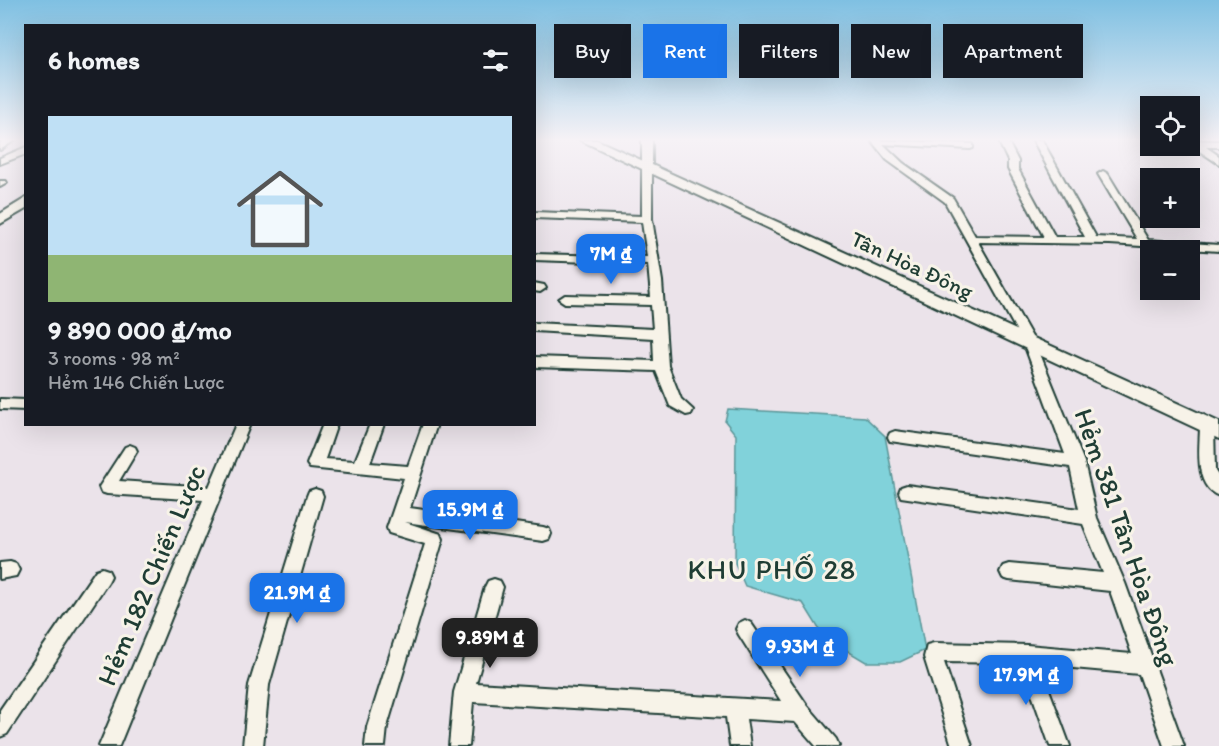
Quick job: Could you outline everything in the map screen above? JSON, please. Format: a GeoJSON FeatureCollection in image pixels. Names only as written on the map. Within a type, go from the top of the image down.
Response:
{"type":"FeatureCollection","features":[{"type":"Feature","properties":{"kind":"street"},"geometry":{"type":"LineString","coordinates":[[649,175],[647,219],[651,261],[656,281],[657,334],[661,366],[675,402],[686,410]]}},
{"type":"Feature","properties":{"kind":"street","name":"Tân Hòa Đông"},"geometry":{"type":"LineString","coordinates":[[662,175],[1213,428]]}},
{"type":"Feature","properties":{"kind":"street","name":"Hẻm 381 Tân Hòa Đông"},"geometry":{"type":"LineString","coordinates":[[915,175],[949,200],[1030,344],[1076,462],[1089,518],[1116,583],[1174,746]]}},
{"type":"Feature","properties":{"kind":"street"},"geometry":{"type":"LineString","coordinates":[[1015,175],[1051,239]]}},
{"type":"Feature","properties":{"kind":"street"},"geometry":{"type":"LineString","coordinates":[[1056,175],[1092,240]]}},
{"type":"Feature","properties":{"kind":"street"},"geometry":{"type":"LineString","coordinates":[[1103,175],[1143,240]]}},
{"type":"Feature","properties":{"kind":"street"},"geometry":{"type":"LineString","coordinates":[[0,220],[24,203]]}},
{"type":"Feature","properties":{"kind":"street"},"geometry":{"type":"LineString","coordinates":[[536,215],[647,219]]}},
{"type":"Feature","properties":{"kind":"street"},"geometry":{"type":"LineString","coordinates":[[971,238],[1092,240],[1140,244]]}},
{"type":"Feature","properties":{"kind":"street"},"geometry":{"type":"LineString","coordinates":[[1200,247],[1219,248]]}},
{"type":"Feature","properties":{"kind":"street"},"geometry":{"type":"LineString","coordinates":[[536,257],[651,261]]}},
{"type":"Feature","properties":{"kind":"street"},"geometry":{"type":"LineString","coordinates":[[565,299],[656,301]]}},
{"type":"Feature","properties":{"kind":"street"},"geometry":{"type":"LineString","coordinates":[[536,327],[657,334]]}},
{"type":"Feature","properties":{"kind":"street"},"geometry":{"type":"LineString","coordinates":[[536,362],[661,366]]}},
{"type":"Feature","properties":{"kind":"street"},"geometry":{"type":"LineString","coordinates":[[0,404],[24,405]]}},
{"type":"Feature","properties":{"kind":"street","name":"Hẻm 182 Chiến Lược"},"geometry":{"type":"LineString","coordinates":[[109,746],[242,426]]}},
{"type":"Feature","properties":{"kind":"street"},"geometry":{"type":"LineString","coordinates":[[329,426],[315,464],[415,473]]}},
{"type":"Feature","properties":{"kind":"street"},"geometry":{"type":"LineString","coordinates":[[360,468],[376,426]]}},
{"type":"Feature","properties":{"kind":"street"},"geometry":{"type":"LineString","coordinates":[[375,746],[377,727],[435,539],[395,528],[429,426]]}},
{"type":"Feature","properties":{"kind":"street"},"geometry":{"type":"LineString","coordinates":[[1213,428],[1207,472],[1219,489]]}},
{"type":"Feature","properties":{"kind":"street"},"geometry":{"type":"LineString","coordinates":[[895,437],[1076,462]]}},
{"type":"Feature","properties":{"kind":"street"},"geometry":{"type":"LineString","coordinates":[[130,451],[107,487],[214,494]]}},
{"type":"Feature","properties":{"kind":"street"},"geometry":{"type":"LineString","coordinates":[[907,492],[1089,518]]}},
{"type":"Feature","properties":{"kind":"street"},"geometry":{"type":"LineString","coordinates":[[253,746],[259,685],[315,496]]}},
{"type":"Feature","properties":{"kind":"street"},"geometry":{"type":"LineString","coordinates":[[400,515],[414,515],[543,534]]}},
{"type":"Feature","properties":{"kind":"street"},"geometry":{"type":"LineString","coordinates":[[1009,572],[1116,583]]}},
{"type":"Feature","properties":{"kind":"street"},"geometry":{"type":"LineString","coordinates":[[0,726],[102,576]]}},
{"type":"Feature","properties":{"kind":"street"},"geometry":{"type":"LineString","coordinates":[[459,746],[464,692],[494,586]]}},
{"type":"Feature","properties":{"kind":"street"},"geometry":{"type":"LineString","coordinates":[[746,629],[800,712],[830,746]]}},
{"type":"Feature","properties":{"kind":"street"},"geometry":{"type":"LineString","coordinates":[[962,746],[933,657],[938,651],[1027,654],[1144,665]]}},
{"type":"Feature","properties":{"kind":"street"},"geometry":{"type":"LineString","coordinates":[[1027,654],[1060,746]]}},
{"type":"Feature","properties":{"kind":"street"},"geometry":{"type":"LineString","coordinates":[[464,692],[800,712]]}},
{"type":"Feature","properties":{"kind":"street"},"geometry":{"type":"LineString","coordinates":[[734,708],[740,746]]}},
{"type":"Feature","properties":{"kind":"water"},"geometry":{"type":"Polygon","coordinates":[[[728,409],[865,417],[885,436],[925,650],[900,662],[866,662],[824,637],[803,603],[745,586],[735,563],[736,435],[725,421],[728,409]]]}},
{"type":"Feature","properties":{"kind":"district","name":"KHU PHỐ 28"},"geometry":{"type":"Point","coordinates":[772,569]}}]}
